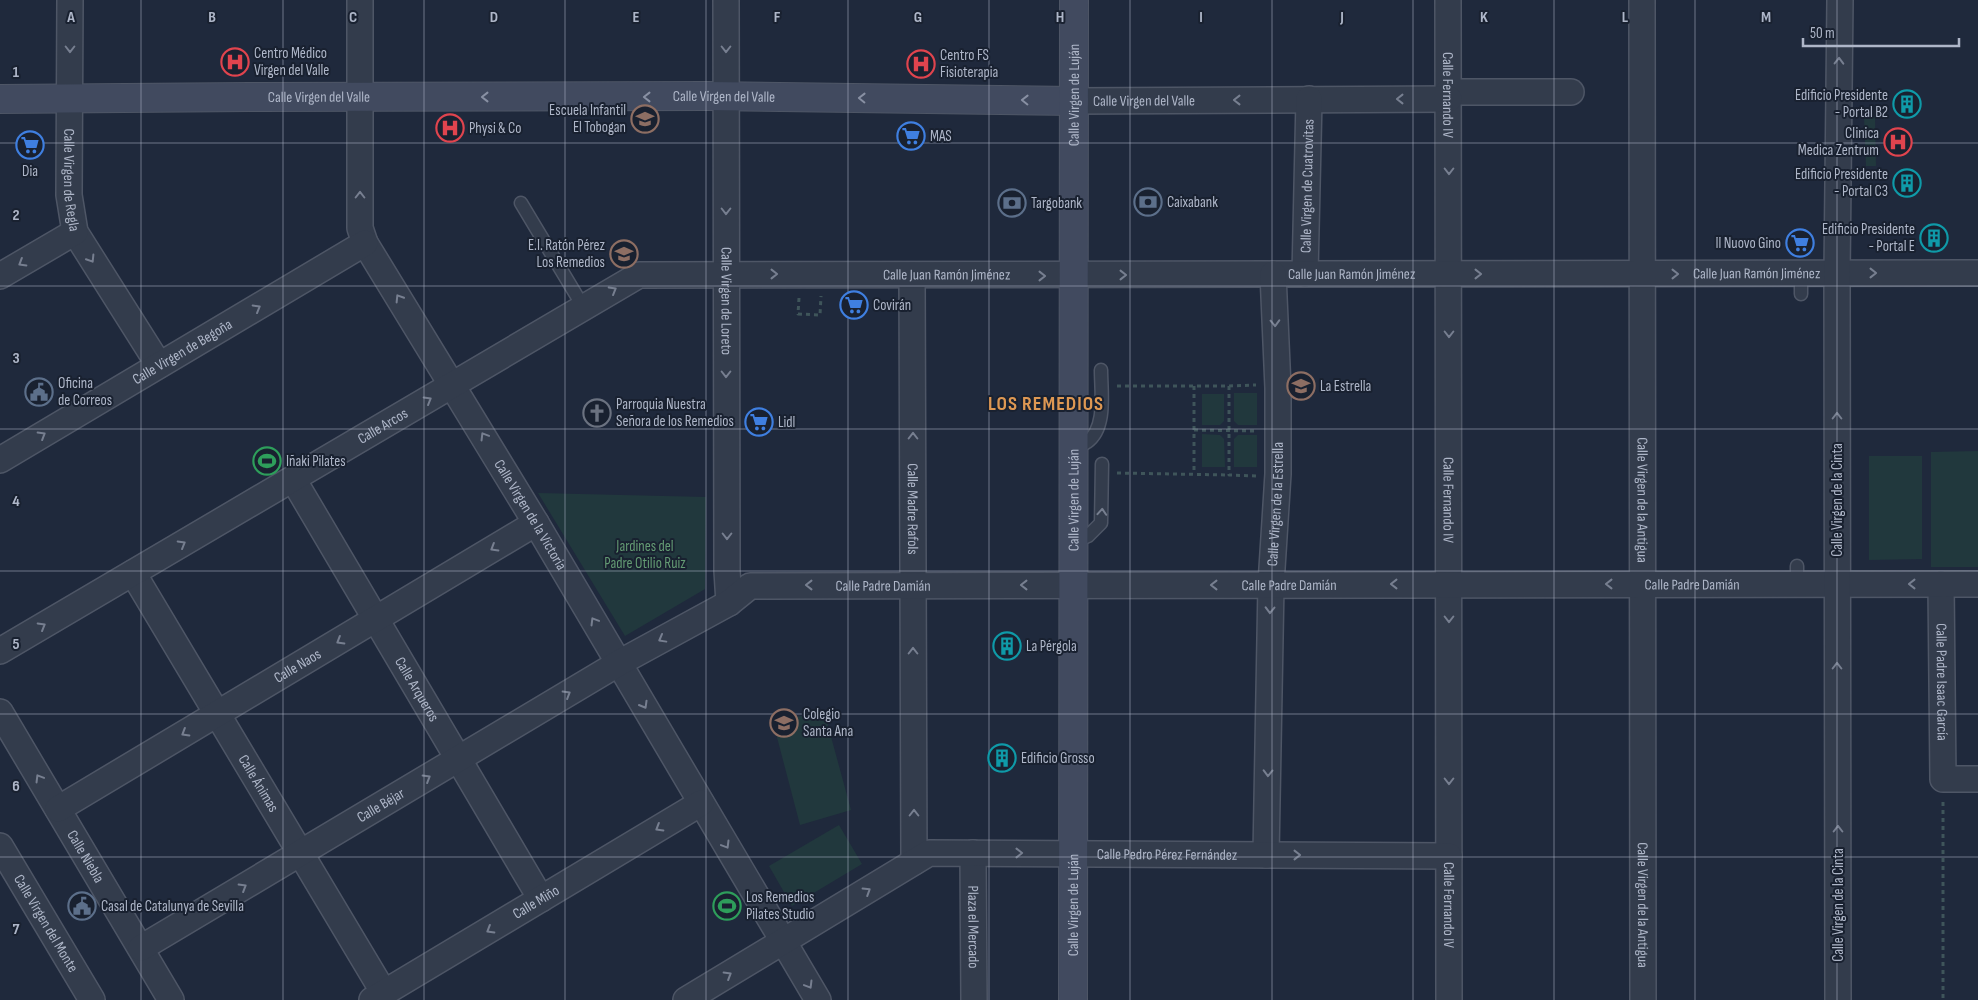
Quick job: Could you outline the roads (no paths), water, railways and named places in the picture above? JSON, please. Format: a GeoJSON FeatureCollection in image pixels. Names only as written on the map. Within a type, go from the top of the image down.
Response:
{"type":"FeatureCollection","features":[{"type":"Feature","properties":{"kind":"street","name":"Calle Virgen de Regla"},"geometry":{"type":"LineString","coordinates":[[70,0],[69,195],[75,232],[159,365]]}},
{"type":"Feature","properties":{"kind":"street","name":"Calle Virgen de la Victoria"},"geometry":{"type":"LineString","coordinates":[[360,0],[360,228],[365,243],[536,523],[818,1000]]}},
{"type":"Feature","properties":{"kind":"street","name":"Calle Virgen de Loreto"},"geometry":{"type":"LineString","coordinates":[[726,0],[725,274],[727,571],[729,603]]}},
{"type":"Feature","properties":{"kind":"street","name":"Calle Virgen de Luján"},"geometry":{"type":"LineString","coordinates":[[1073,1000],[1072,449],[1074,0]]}},
{"type":"Feature","properties":{"kind":"street","name":"Calle Fernando IV"},"geometry":{"type":"LineString","coordinates":[[1448,0],[1449,1000]]}},
{"type":"Feature","properties":{"kind":"street","name":"Calle Virgen de la Antigua"},"geometry":{"type":"LineString","coordinates":[[1642,0],[1643,1000]]}},
{"type":"Feature","properties":{"kind":"street","name":"Calle Virgen de la Cinta"},"geometry":{"type":"LineString","coordinates":[[1838,1000],[1837,273],[1840,0]]}},
{"type":"Feature","properties":{"kind":"street","name":"Calle Virgen del Valle"},"geometry":{"type":"LineString","coordinates":[[0,99],[726,96],[1074,101],[1309,99],[1571,92]]}},
{"type":"Feature","properties":{"kind":"street","name":"Calle Virgen de Cuatrovitas"},"geometry":{"type":"LineString","coordinates":[[1305,274],[1309,99]]}},
{"type":"Feature","properties":{"kind":"street"},"geometry":{"type":"LineString","coordinates":[[0,276],[75,232]]}},
{"type":"Feature","properties":{"kind":"street","name":"Calle Virgen de Begoña"},"geometry":{"type":"LineString","coordinates":[[0,460],[365,243]]}},
{"type":"Feature","properties":{"kind":"street","name":"Calle Juan Ramón Jiménez"},"geometry":{"type":"LineString","coordinates":[[725,274],[1074,276],[1642,274],[1801,284],[1837,273],[1978,273]]}},
{"type":"Feature","properties":{"kind":"street","name":"Calle Arcos"},"geometry":{"type":"LineString","coordinates":[[0,651],[639,275],[725,274]]}},
{"type":"Feature","properties":{"kind":"street","name":"Calle Virgen de la Estrella"},"geometry":{"type":"LineString","coordinates":[[1266,855],[1271,584],[1278,465],[1278,388],[1274,274]]}},
{"type":"Feature","properties":{"kind":"street","name":"Calle Madre Rafols"},"geometry":{"type":"LineString","coordinates":[[912,275],[914,862]]}},
{"type":"Feature","properties":{"kind":"street","name":"Calle Arqueros"},"geometry":{"type":"LineString","coordinates":[[293,479],[541,899]]}},
{"type":"Feature","properties":{"kind":"street","name":"Calle Naos"},"geometry":{"type":"LineString","coordinates":[[58,809],[536,523]]}},
{"type":"Feature","properties":{"kind":"street","name":"Calle Ánimas"},"geometry":{"type":"LineString","coordinates":[[133,573],[300,853],[378,996]]}},
{"type":"Feature","properties":{"kind":"street","name":"Calle Padre Damián"},"geometry":{"type":"LineString","coordinates":[[619,662],[729,603],[750,586],[1643,584],[1797,575],[1837,584],[1978,584]]}},
{"type":"Feature","properties":{"kind":"street","name":"Calle Padre Isaac García"},"geometry":{"type":"LineString","coordinates":[[1941,584],[1943,779],[1978,779]]}},
{"type":"Feature","properties":{"kind":"street","name":"Calle Béjar"},"geometry":{"type":"LineString","coordinates":[[141,948],[619,662]]}},
{"type":"Feature","properties":{"kind":"street","name":"Calle Niebla"},"geometry":{"type":"LineString","coordinates":[[0,712],[172,1000]]}},
{"type":"Feature","properties":{"kind":"street","name":"Calle Miño"},"geometry":{"type":"LineString","coordinates":[[378,996],[701,803]]}},
{"type":"Feature","properties":{"kind":"street","name":"Calle Virgen del Monte"},"geometry":{"type":"LineString","coordinates":[[0,846],[92,1000]]}},
{"type":"Feature","properties":{"kind":"street","name":"Calle Pedro Pérez Fernández"},"geometry":{"type":"LineString","coordinates":[[686,1000],[929,853],[1449,856]]}},
{"type":"Feature","properties":{"kind":"street","name":"Plaza el Mercado"},"geometry":{"type":"LineString","coordinates":[[973,853],[974,1000]]}},
{"type":"Feature","properties":{"kind":"lane"},"geometry":{"type":"LineString","coordinates":[[521,202],[584,308]]}},
{"type":"Feature","properties":{"kind":"lane"},"geometry":{"type":"LineString","coordinates":[[1072,449],[1088,442],[1096,432],[1101,418],[1101,370]]}},
{"type":"Feature","properties":{"kind":"lane"},"geometry":{"type":"LineString","coordinates":[[1072,543],[1088,536],[1102,523],[1102,464]]}},
{"type":"Feature","properties":{"kind":"place","name":"Centro Médico Virgen del Valle"},"geometry":{"type":"Point","coordinates":[235,62]}},
{"type":"Feature","properties":{"kind":"place","name":"Centro FS Fisioterapia"},"geometry":{"type":"Point","coordinates":[921,64]}},
{"type":"Feature","properties":{"kind":"place","name":"Edificio Presidente - Portal B2"},"geometry":{"type":"Point","coordinates":[1907,104]}},
{"type":"Feature","properties":{"kind":"place","name":"Escuela Infantil El Tobogan"},"geometry":{"type":"Point","coordinates":[645,119]}},
{"type":"Feature","properties":{"kind":"place","name":"Physi & Co"},"geometry":{"type":"Point","coordinates":[450,128]}},
{"type":"Feature","properties":{"kind":"place","name":"MAS"},"geometry":{"type":"Point","coordinates":[911,136]}},
{"type":"Feature","properties":{"kind":"place","name":"Clinica Medica Zentrum"},"geometry":{"type":"Point","coordinates":[1898,142]}},
{"type":"Feature","properties":{"kind":"place","name":"Dia"},"geometry":{"type":"Point","coordinates":[30,145]}},
{"type":"Feature","properties":{"kind":"place","name":"Edificio Presidente - Portal C3"},"geometry":{"type":"Point","coordinates":[1907,183]}},
{"type":"Feature","properties":{"kind":"place","name":"Caixabank"},"geometry":{"type":"Point","coordinates":[1148,202]}},
{"type":"Feature","properties":{"kind":"place","name":"Targobank"},"geometry":{"type":"Point","coordinates":[1012,203]}},
{"type":"Feature","properties":{"kind":"place","name":"Edificio Presidente - Portal E"},"geometry":{"type":"Point","coordinates":[1934,238]}},
{"type":"Feature","properties":{"kind":"place","name":"Il Nuovo Gino"},"geometry":{"type":"Point","coordinates":[1800,243]}},
{"type":"Feature","properties":{"kind":"place","name":"E.I. Ratón Pérez Los Remedios"},"geometry":{"type":"Point","coordinates":[624,254]}},
{"type":"Feature","properties":{"kind":"place","name":"Covirán"},"geometry":{"type":"Point","coordinates":[854,305]}},
{"type":"Feature","properties":{"kind":"place","name":"La Estrella"},"geometry":{"type":"Point","coordinates":[1301,386]}},
{"type":"Feature","properties":{"kind":"place","name":"Oficina de Correos"},"geometry":{"type":"Point","coordinates":[39,392]}},
{"type":"Feature","properties":{"kind":"place","name":"Parroquia Nuestra Señora de los Remedios"},"geometry":{"type":"Point","coordinates":[597,413]}},
{"type":"Feature","properties":{"kind":"place","name":"Lidl"},"geometry":{"type":"Point","coordinates":[759,422]}},
{"type":"Feature","properties":{"kind":"place","name":"Iñaki Pilates"},"geometry":{"type":"Point","coordinates":[267,461]}},
{"type":"Feature","properties":{"kind":"place","name":"La Pérgola"},"geometry":{"type":"Point","coordinates":[1007,646]}},
{"type":"Feature","properties":{"kind":"place","name":"Colegio Santa Ana"},"geometry":{"type":"Point","coordinates":[784,723]}},
{"type":"Feature","properties":{"kind":"place","name":"Edificio Grosso"},"geometry":{"type":"Point","coordinates":[1002,758]}},
{"type":"Feature","properties":{"kind":"place","name":"Casal de Catalunya de Sevilla"},"geometry":{"type":"Point","coordinates":[82,906]}},
{"type":"Feature","properties":{"kind":"place","name":"Los Remedios Pilates Studio"},"geometry":{"type":"Point","coordinates":[727,906]}},
{"type":"Feature","properties":{"kind":"district","name":"LOS REMEDIOS"},"geometry":{"type":"Point","coordinates":[1046,403]}},
{"type":"Feature","properties":{"kind":"park label","name":"Jardines del Padre Otilio Ruiz"},"geometry":{"type":"Point","coordinates":[645,554]}}]}
